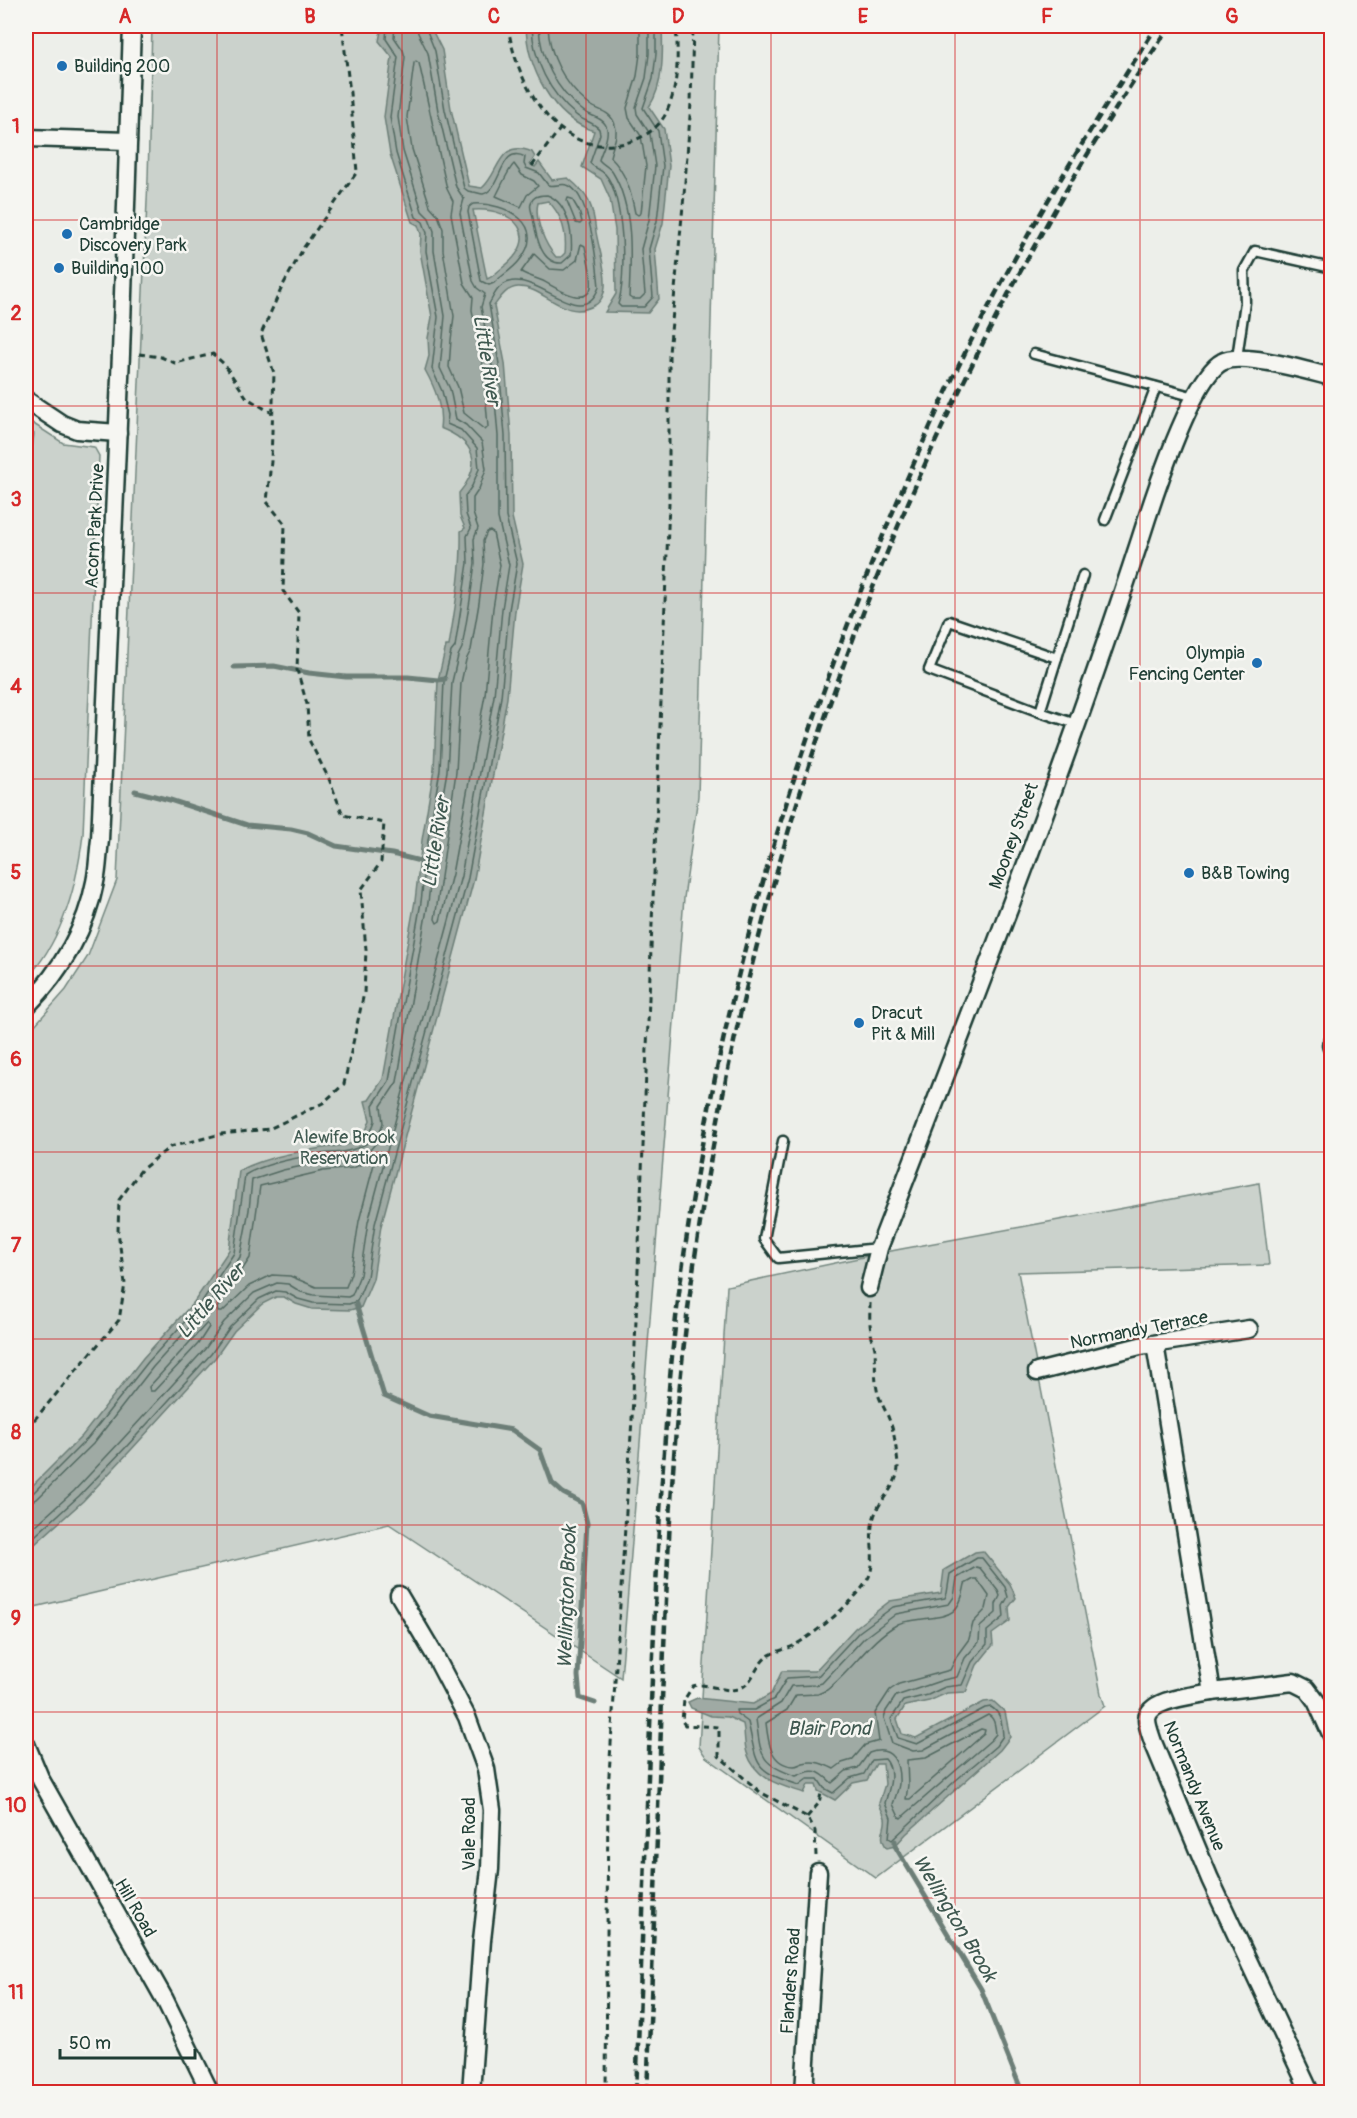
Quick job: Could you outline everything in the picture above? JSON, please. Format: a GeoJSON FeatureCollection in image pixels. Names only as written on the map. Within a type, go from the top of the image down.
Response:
{"type":"FeatureCollection","features":[{"type":"Feature","properties":{"kind":"street","name":"Acorn Park Drive"},"geometry":{"type":"LineString","coordinates":[[26,1007],[49,983],[68,954],[85,918],[95,883],[100,829],[118,433],[132,26]]}},
{"type":"Feature","properties":{"kind":"street"},"geometry":{"type":"LineString","coordinates":[[26,138],[128,141]]}},
{"type":"Feature","properties":{"kind":"street"},"geometry":{"type":"LineString","coordinates":[[1237,358],[1279,364],[1332,377]]}},
{"type":"Feature","properties":{"kind":"street","name":"Mooney Street"},"geometry":{"type":"LineString","coordinates":[[870,1288],[879,1248],[996,944],[1118,606],[1161,474],[1179,430],[1213,369],[1222,361],[1237,358]]}},
{"type":"Feature","properties":{"kind":"street"},"geometry":{"type":"LineString","coordinates":[[26,400],[62,424],[77,430],[118,433]]}},
{"type":"Feature","properties":{"kind":"street","name":"Normandy Terrace"},"geometry":{"type":"LineString","coordinates":[[1037,1372],[1155,1344],[1249,1329]]}},
{"type":"Feature","properties":{"kind":"street"},"geometry":{"type":"LineString","coordinates":[[1155,1344],[1212,1692],[1293,1682],[1307,1689],[1316,1701],[1332,1736]]}},
{"type":"Feature","properties":{"kind":"street","name":"Vale Road"},"geometry":{"type":"LineString","coordinates":[[399,1594],[467,1717],[486,1769],[492,1810],[490,1869],[482,1940],[471,2092]]}},
{"type":"Feature","properties":{"kind":"street","name":"Normandy Avenue"},"geometry":{"type":"LineString","coordinates":[[1212,1692],[1159,1703],[1151,1709],[1147,1720],[1153,1742],[1210,1879],[1310,2092]]}},
{"type":"Feature","properties":{"kind":"street","name":"Hill Road"},"geometry":{"type":"LineString","coordinates":[[26,1744],[41,1780],[165,2000],[210,2092]]}},
{"type":"Feature","properties":{"kind":"street","name":"Flanders Road"},"geometry":{"type":"LineString","coordinates":[[804,2092],[818,1872]]}},
{"type":"Feature","properties":{"kind":"lane"},"geometry":{"type":"LineString","coordinates":[[1237,358],[1245,302],[1244,271],[1255,251],[1332,268]]}},
{"type":"Feature","properties":{"kind":"lane"},"geometry":{"type":"LineString","coordinates":[[1034,354],[1196,397]]}},
{"type":"Feature","properties":{"kind":"lane"},"geometry":{"type":"LineString","coordinates":[[1105,520],[1156,387]]}},
{"type":"Feature","properties":{"kind":"lane"},"geometry":{"type":"LineString","coordinates":[[1040,712],[1083,575]]}},
{"type":"Feature","properties":{"kind":"lane"},"geometry":{"type":"LineString","coordinates":[[1057,658],[949,621],[929,670],[1076,724]]}},
{"type":"Feature","properties":{"kind":"lane"},"geometry":{"type":"LineString","coordinates":[[783,1141],[764,1239],[778,1258],[879,1248]]}},
{"type":"Feature","properties":{"kind":"path"},"geometry":{"type":"LineString","coordinates":[[26,1427],[119,1320],[125,1284],[118,1231],[119,1200],[141,1170],[170,1147],[221,1134],[269,1129],[323,1103],[344,1084],[364,993],[366,950],[361,890],[381,862],[384,823],[343,815],[329,779],[309,740],[308,704],[297,670],[299,613],[283,591],[285,524],[267,502],[274,373],[261,334],[282,287],[304,247],[357,172],[342,26]]}},
{"type":"Feature","properties":{"kind":"path"},"geometry":{"type":"LineString","coordinates":[[508,26],[511,50],[522,79],[538,106],[560,129],[586,143],[614,146],[628,143],[649,133],[664,118],[676,72],[676,26]]}},
{"type":"Feature","properties":{"kind":"path"},"geometry":{"type":"LineString","coordinates":[[606,2092],[608,1790],[632,1419],[669,503],[669,353],[691,103],[693,26]]}},
{"type":"Feature","properties":{"kind":"path"},"geometry":{"type":"LineString","coordinates":[[532,166],[560,129]]}},
{"type":"Feature","properties":{"kind":"path"},"geometry":{"type":"LineString","coordinates":[[121,354],[161,357],[175,363],[213,354],[224,364],[247,398],[273,413]]}},
{"type":"Feature","properties":{"kind":"path"},"geometry":{"type":"LineString","coordinates":[[818,1872],[815,1831],[807,1818],[760,1792],[719,1756],[719,1727],[685,1725],[682,1720],[684,1700],[693,1686],[699,1684],[729,1690],[739,1689],[750,1680],[768,1655],[793,1646],[841,1610],[855,1597],[868,1579],[871,1570],[870,1529],[874,1514],[897,1478],[898,1467],[890,1420],[874,1378],[875,1349],[870,1329],[870,1288]]}},
{"type":"Feature","properties":{"kind":"path"},"geometry":{"type":"LineString","coordinates":[[807,1818],[819,1803],[821,1793]]}},
{"type":"Feature","properties":{"kind":"green space","name":"Alewife Brook Reservation"},"geometry":{"type":"Polygon","coordinates":[[[152,26],[719,26],[698,796],[684,898],[621,1678],[389,1524],[26,1609],[26,1035],[66,990],[88,956],[117,880],[148,179],[152,26]]]}},
{"type":"Feature","properties":{"kind":"green space"},"geometry":{"type":"Polygon","coordinates":[[[26,419],[63,443],[94,447],[99,456],[83,834],[77,873],[59,930],[39,964],[26,979],[26,445],[32,449],[34,434],[26,429],[26,419]]]}},
{"type":"Feature","properties":{"kind":"green space"},"geometry":{"type":"Polygon","coordinates":[[[1259,1183],[1269,1265],[1018,1272],[1105,1706],[876,1878],[706,1757],[699,1747],[727,1286],[896,1250],[1259,1183]]]}},
{"type":"Feature","properties":{"kind":"water","name":"Little River"},"geometry":{"type":"Polygon","coordinates":[[[382,26],[430,26],[442,50],[451,109],[469,186],[482,188],[506,153],[521,149],[532,152],[535,157],[530,164],[535,167],[539,162],[552,180],[568,178],[589,201],[604,272],[605,289],[602,297],[597,304],[584,309],[574,310],[564,307],[528,288],[518,287],[507,291],[494,306],[505,363],[511,435],[512,517],[523,564],[515,611],[507,698],[474,879],[381,1226],[373,1279],[361,1307],[350,1310],[312,1309],[284,1297],[276,1297],[262,1304],[234,1331],[215,1358],[83,1501],[26,1552],[26,1492],[82,1436],[143,1358],[194,1302],[229,1250],[239,1171],[279,1156],[348,1144],[363,1139],[370,1120],[365,1101],[369,1100],[383,1079],[415,901],[434,769],[438,680],[446,646],[449,646],[458,589],[461,531],[465,528],[460,516],[459,493],[467,482],[473,463],[468,446],[452,433],[440,428],[437,398],[425,370],[429,356],[428,338],[432,317],[420,251],[421,234],[418,225],[412,222],[390,154],[384,117],[392,57],[379,41],[382,26]],[[548,201],[538,203],[539,224],[552,252],[556,257],[561,257],[565,253],[564,231],[557,212],[548,201]],[[473,210],[487,279],[514,257],[521,246],[522,236],[519,227],[511,219],[488,210],[473,210]]]}},
{"type":"Feature","properties":{"kind":"water"},"geometry":{"type":"Polygon","coordinates":[[[526,26],[662,26],[660,78],[658,89],[649,107],[664,129],[669,166],[663,223],[655,249],[659,299],[648,313],[605,312],[616,294],[615,230],[610,199],[601,179],[582,167],[594,131],[566,115],[554,103],[537,74],[531,58],[526,26]]]}},
{"type":"Feature","properties":{"kind":"water","name":"Blair Pond"},"geometry":{"type":"Polygon","coordinates":[[[983,1551],[1010,1584],[1016,1598],[1009,1607],[1010,1621],[992,1634],[993,1645],[977,1665],[966,1692],[947,1693],[929,1701],[905,1706],[897,1719],[902,1734],[916,1738],[984,1702],[993,1701],[1005,1712],[1010,1737],[1000,1750],[895,1846],[887,1848],[882,1836],[885,1818],[879,1803],[885,1784],[883,1764],[876,1764],[867,1780],[853,1783],[835,1800],[818,1791],[816,1785],[808,1785],[804,1793],[770,1780],[756,1770],[745,1746],[743,1724],[728,1717],[711,1716],[691,1708],[688,1702],[697,1698],[753,1704],[771,1694],[782,1671],[815,1671],[855,1628],[890,1601],[941,1593],[944,1570],[975,1552],[983,1551]]]}},
{"type":"Feature","properties":{"kind":"waterway"},"geometry":{"type":"LineString","coordinates":[[234,667],[274,666],[346,677],[445,679]]}},
{"type":"Feature","properties":{"kind":"waterway","name":"Little River"},"geometry":{"type":"LineString","coordinates":[[135,791],[247,825],[291,829],[308,833],[336,846],[392,854],[420,861],[426,860]]}},
{"type":"Feature","properties":{"kind":"waterway","name":"Wellington Brook"},"geometry":{"type":"LineString","coordinates":[[356,1304],[384,1396],[429,1416],[512,1430],[540,1450],[552,1483],[563,1493],[582,1503],[587,1523],[578,1676],[580,1698],[595,1703]]}},
{"type":"Feature","properties":{"kind":"waterway","name":"Wellington Brook"},"geometry":{"type":"LineString","coordinates":[[895,1841],[895,1846],[981,1989],[1022,2092]]}},
{"type":"Feature","properties":{"kind":"railway"},"geometry":{"type":"LineString","coordinates":[[636,2092],[656,1586],[672,1355],[694,1192],[716,1075],[742,960],[773,846],[809,733],[849,621],[893,511],[941,403],[989,305],[1042,210],[1098,117],[1157,26]]}},
{"type":"Feature","properties":{"kind":"railway"},"geometry":{"type":"LineString","coordinates":[[647,2092],[666,1602],[682,1358],[714,1138],[751,969],[797,802],[853,639],[919,478],[993,323],[1077,171],[1170,26]]}},
{"type":"Feature","properties":{"kind":"place","name":"Building 200"},"geometry":{"type":"Point","coordinates":[62,66]}},
{"type":"Feature","properties":{"kind":"place","name":"Cambridge Discovery Park"},"geometry":{"type":"Point","coordinates":[67,234]}},
{"type":"Feature","properties":{"kind":"place","name":"Building 100"},"geometry":{"type":"Point","coordinates":[59,268]}},
{"type":"Feature","properties":{"kind":"place","name":"Olympia Fencing Center"},"geometry":{"type":"Point","coordinates":[1257,663]}},
{"type":"Feature","properties":{"kind":"place","name":"B&B Towing"},"geometry":{"type":"Point","coordinates":[1189,873]}},
{"type":"Feature","properties":{"kind":"place","name":"Dracut Pit & Mill"},"geometry":{"type":"Point","coordinates":[859,1023]}}]}
